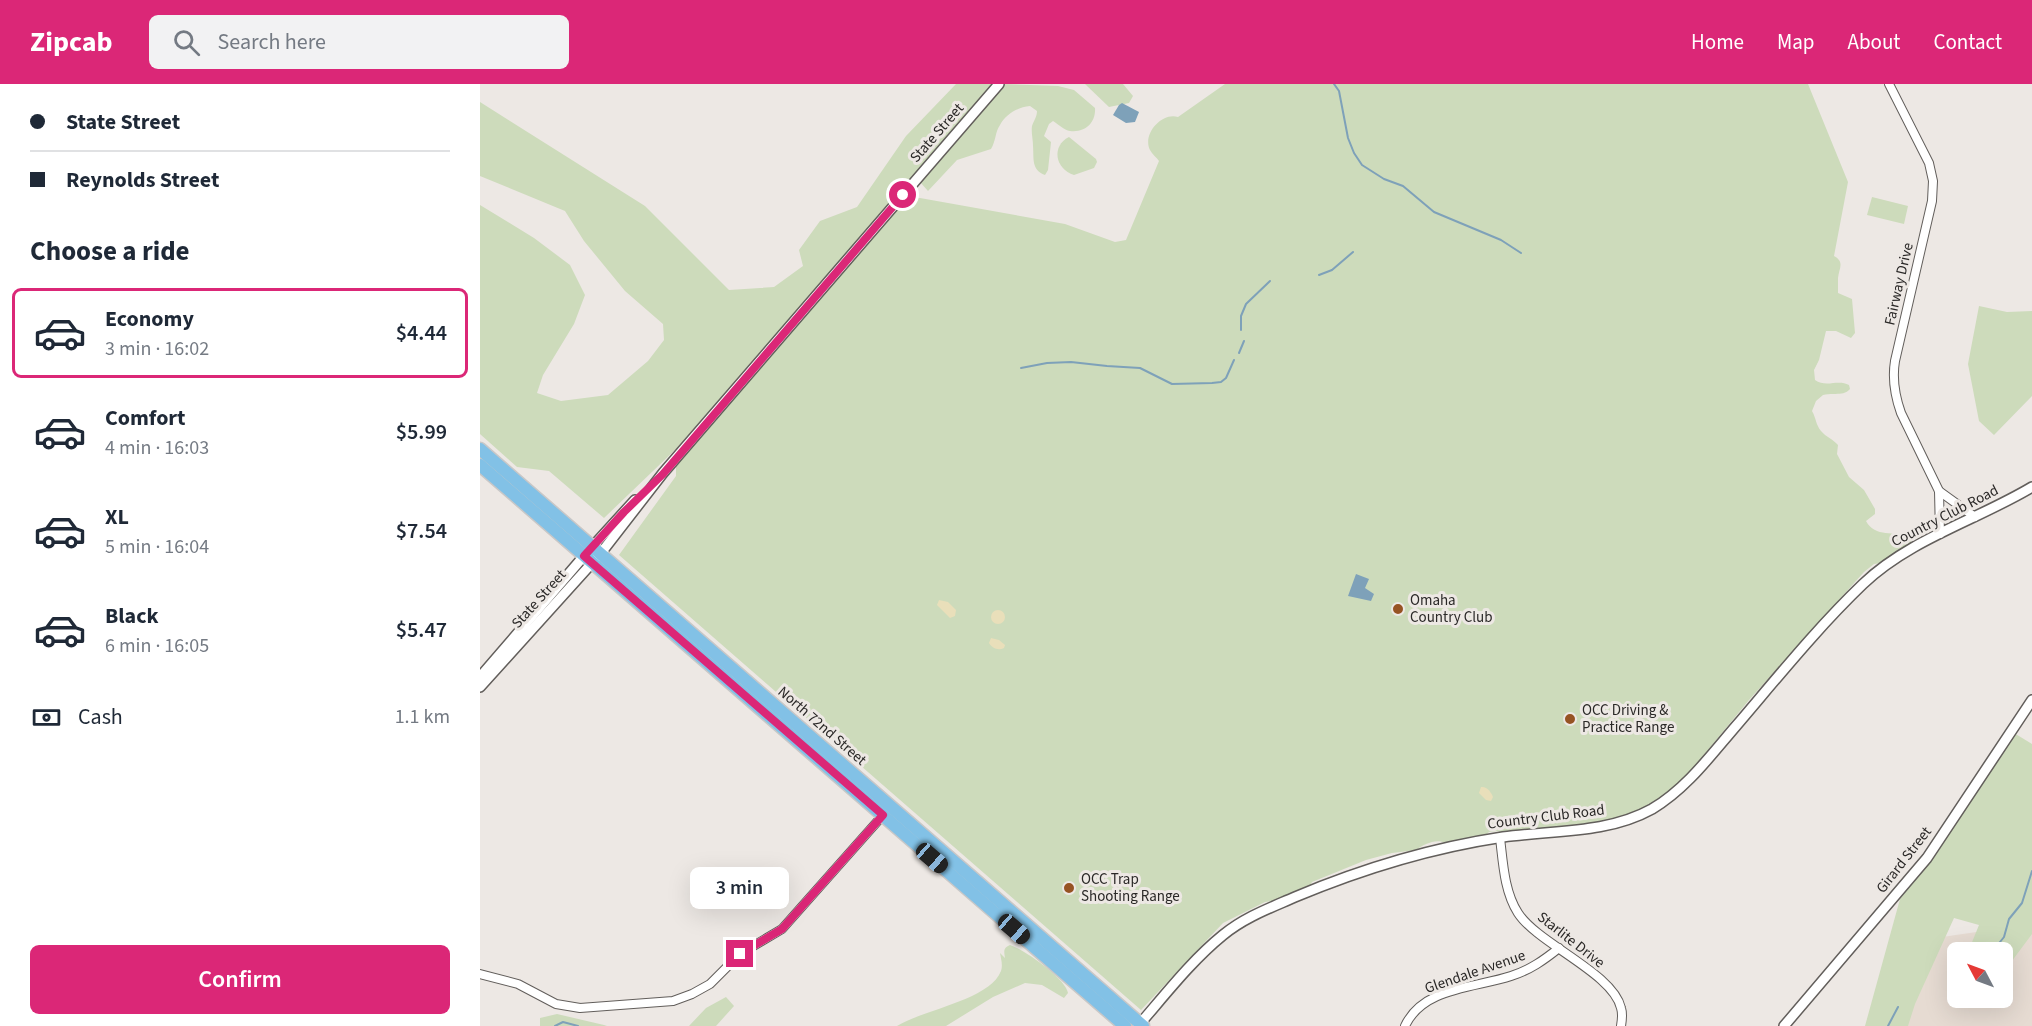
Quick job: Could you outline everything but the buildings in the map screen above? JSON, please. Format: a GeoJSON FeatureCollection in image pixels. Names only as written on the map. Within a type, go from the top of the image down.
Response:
{"type":"FeatureCollection","features":[{"type":"Feature","properties":{"kind":"main road","name":"North 72nd Street"},"geometry":{"type":"LineString","coordinates":[[480,449],[592,554],[887,810],[1140,1025]]}},
{"type":"Feature","properties":{"kind":"main road","name":"North 72nd Street"},"geometry":{"type":"LineString","coordinates":[[480,465],[592,554]]}},
{"type":"Feature","properties":{"kind":"main road","name":"North 72nd Street"},"geometry":{"type":"LineString","coordinates":[[887,810],[1125,1026]]}},
{"type":"Feature","properties":{"kind":"street","name":"State Street"},"geometry":{"type":"LineString","coordinates":[[480,677],[663,474],[999,84]]}},
{"type":"Feature","properties":{"kind":"street","name":"Fairway Drive"},"geometry":{"type":"LineString","coordinates":[[1889,84],[1926,155],[1933,176],[1932,201],[1895,361],[1894,378],[1901,413],[1939,491],[1940,534]]}},
{"type":"Feature","properties":{"kind":"street","name":"Country Club Road"},"geometry":{"type":"LineString","coordinates":[[1140,1025],[1202,954],[1224,934],[1248,918],[1389,861],[1432,849],[1609,825],[1640,815],[1667,800],[1697,771],[1862,585],[1894,558],[2032,487]]}},
{"type":"Feature","properties":{"kind":"street","name":"Fairway Drive"},"geometry":{"type":"LineString","coordinates":[[1939,491],[1975,517]]}},
{"type":"Feature","properties":{"kind":"street","name":"State Street"},"geometry":{"type":"LineString","coordinates":[[480,687],[592,554]]}},
{"type":"Feature","properties":{"kind":"street","name":"Girard Street"},"geometry":{"type":"LineString","coordinates":[[1784,1026],[1928,858],[2032,699]]}},
{"type":"Feature","properties":{"kind":"street"},"geometry":{"type":"LineString","coordinates":[[480,974],[508,980],[546,1000],[564,1006],[580,1008],[673,1001],[700,990],[740,954],[782,929],[887,810]]}},
{"type":"Feature","properties":{"kind":"street","name":"Starlite Drive"},"geometry":{"type":"LineString","coordinates":[[1500,838],[1509,893],[1515,907],[1530,927],[1613,991],[1621,1007],[1621,1026]]}},
{"type":"Feature","properties":{"kind":"street","name":"Glendale Avenue"},"geometry":{"type":"LineString","coordinates":[[1405,1026],[1412,1013],[1428,1000],[1523,972],[1559,948]]}},
{"type":"Feature","properties":{"kind":"shaded area"},"geometry":{"type":"Polygon","coordinates":[[[2032,924],[2032,1026],[1904,1026],[1942,937],[2032,924]]]}},
{"type":"Feature","properties":{"kind":"green space"},"geometry":{"type":"Polygon","coordinates":[[[956,84],[993,84],[677,448],[604,518],[549,471],[517,467],[480,434],[480,205],[534,238],[570,265],[585,295],[574,324],[543,375],[537,393],[561,401],[608,395],[648,361],[664,340],[663,324],[625,291],[584,241],[565,211],[480,176],[480,102],[645,206],[729,290],[774,287],[803,266],[799,250],[820,221],[857,207],[906,136],[956,84]]]}},
{"type":"Feature","properties":{"kind":"green space"},"geometry":{"type":"Polygon","coordinates":[[[1002,84],[1058,86],[1074,90],[1095,108],[1094,118],[1085,129],[1075,131],[1070,131],[1053,121],[1049,124],[1044,136],[1051,142],[1048,170],[1045,175],[1037,170],[1034,159],[1032,126],[1037,111],[1030,106],[1017,110],[1003,121],[991,149],[957,160],[928,191],[920,182],[1002,84]]]}},
{"type":"Feature","properties":{"kind":"green space"},"geometry":{"type":"Polygon","coordinates":[[[1085,84],[1123,84],[1133,96],[1129,103],[1109,107],[1085,84]]]}},
{"type":"Feature","properties":{"kind":"green space","name":"Omaha Country Club"},"geometry":{"type":"Polygon","coordinates":[[[1225,84],[1808,84],[1848,182],[1834,256],[1840,263],[1838,293],[1852,299],[1855,333],[1851,338],[1836,331],[1826,331],[1819,360],[1814,370],[1815,380],[1823,383],[1845,383],[1850,389],[1841,394],[1823,395],[1816,401],[1812,411],[1821,431],[1838,445],[1837,454],[1849,477],[1864,490],[1875,509],[1875,514],[1866,521],[1880,532],[1909,536],[1912,544],[1881,563],[1874,564],[1864,572],[1749,700],[1676,789],[1646,809],[1608,823],[1502,834],[1498,831],[1489,832],[1482,838],[1446,843],[1434,841],[1416,850],[1366,860],[1312,882],[1310,886],[1265,902],[1223,923],[1141,1010],[619,555],[676,476],[676,466],[681,457],[905,198],[920,198],[1065,224],[1115,242],[1126,240],[1159,161],[1148,144],[1151,131],[1160,121],[1172,116],[1178,117],[1225,84]]]}},
{"type":"Feature","properties":{"kind":"green space"},"geometry":{"type":"Polygon","coordinates":[[[1069,137],[1096,159],[1094,168],[1074,175],[1063,168],[1059,163],[1058,151],[1063,141],[1069,137]]]}},
{"type":"Feature","properties":{"kind":"green space"},"geometry":{"type":"Polygon","coordinates":[[[1872,197],[1908,206],[1904,224],[1867,215],[1872,197]]]}},
{"type":"Feature","properties":{"kind":"green space"},"geometry":{"type":"Polygon","coordinates":[[[1979,306],[2007,312],[2032,311],[2032,396],[1994,435],[1979,421],[1968,364],[1979,306]]]}},
{"type":"Feature","properties":{"kind":"green space"},"geometry":{"type":"Polygon","coordinates":[[[2014,733],[2032,744],[2032,934],[2013,960],[2013,942],[1972,942],[1979,925],[1954,918],[1915,1004],[1908,1026],[1865,1026],[1900,899],[1937,853],[2014,733]]]}},
{"type":"Feature","properties":{"kind":"green space"},"geometry":{"type":"Polygon","coordinates":[[[1010,945],[1053,973],[1066,987],[1068,993],[1064,998],[1042,985],[1025,983],[993,997],[946,1026],[897,1026],[984,990],[1001,971],[1000,953],[1005,958],[1004,950],[1010,945]]]}},
{"type":"Feature","properties":{"kind":"green space"},"geometry":{"type":"Polygon","coordinates":[[[726,997],[734,1006],[716,1026],[689,1026],[706,1008],[726,997]]]}},
{"type":"Feature","properties":{"kind":"green space"},"geometry":{"type":"Polygon","coordinates":[[[557,1014],[607,1026],[540,1026],[540,1018],[557,1014]]]}},
{"type":"Feature","properties":{"kind":"sand"},"geometry":{"type":"Polygon","coordinates":[[[939,600],[948,602],[956,610],[955,616],[950,618],[937,605],[939,600]]]}},
{"type":"Feature","properties":{"kind":"sand"},"geometry":{"type":"Polygon","coordinates":[[[998,610],[1003,612],[1005,617],[1003,622],[998,624],[993,622],[991,617],[993,612],[998,610]]]}},
{"type":"Feature","properties":{"kind":"sand"},"geometry":{"type":"Polygon","coordinates":[[[991,638],[999,640],[1005,645],[1004,648],[997,649],[992,646],[989,643],[991,638]]]}},
{"type":"Feature","properties":{"kind":"sand"},"geometry":{"type":"Polygon","coordinates":[[[1481,787],[1490,791],[1493,797],[1491,801],[1486,800],[1479,793],[1481,787]]]}},
{"type":"Feature","properties":{"kind":"water"},"geometry":{"type":"Polygon","coordinates":[[[1122,103],[1139,112],[1135,122],[1126,123],[1113,115],[1122,103]]]}},
{"type":"Feature","properties":{"kind":"water"},"geometry":{"type":"Polygon","coordinates":[[[1356,574],[1369,579],[1365,588],[1374,594],[1371,601],[1348,596],[1356,574]]]}},
{"type":"Feature","properties":{"kind":"waterway"},"geometry":{"type":"LineString","coordinates":[[1334,84],[1339,91],[1348,138],[1362,165],[1384,179],[1403,186],[1434,212],[1501,240],[1521,253]]}},
{"type":"Feature","properties":{"kind":"waterway"},"geometry":{"type":"LineString","coordinates":[[1319,275],[1332,270],[1353,252]]}},
{"type":"Feature","properties":{"kind":"waterway"},"geometry":{"type":"LineString","coordinates":[[1241,330],[1241,316],[1246,304],[1270,281]]}},
{"type":"Feature","properties":{"kind":"waterway"},"geometry":{"type":"LineString","coordinates":[[1239,353],[1244,341]]}},
{"type":"Feature","properties":{"kind":"waterway"},"geometry":{"type":"LineString","coordinates":[[1021,368],[1047,363],[1071,362],[1140,368],[1172,384],[1212,383],[1221,382],[1226,378],[1234,360]]}},
{"type":"Feature","properties":{"kind":"waterway"},"geometry":{"type":"LineString","coordinates":[[2000,942],[2004,937],[2009,919],[2022,903],[2032,871]]}},
{"type":"Feature","properties":{"kind":"waterway"},"geometry":{"type":"LineString","coordinates":[[1888,1026],[1898,1007]]}},
{"type":"Feature","properties":{"kind":"waterway"},"geometry":{"type":"LineString","coordinates":[[555,1026],[563,1022],[578,1026]]}},
{"type":"Feature","properties":{"kind":"place","name":"Omaha Country Club"},"geometry":{"type":"Point","coordinates":[1398,609]}},
{"type":"Feature","properties":{"kind":"place","name":"OCC Driving & Practice Range"},"geometry":{"type":"Point","coordinates":[1570,719]}},
{"type":"Feature","properties":{"kind":"place","name":"OCC Trap Shooting Range"},"geometry":{"type":"Point","coordinates":[1069,888]}},
{"type":"Feature","properties":{"kind":"route"},"geometry":{"type":"LineString","coordinates":[[740,954],[782,929],[883,815],[584,556],[663,474],[903,195]]}}]}
